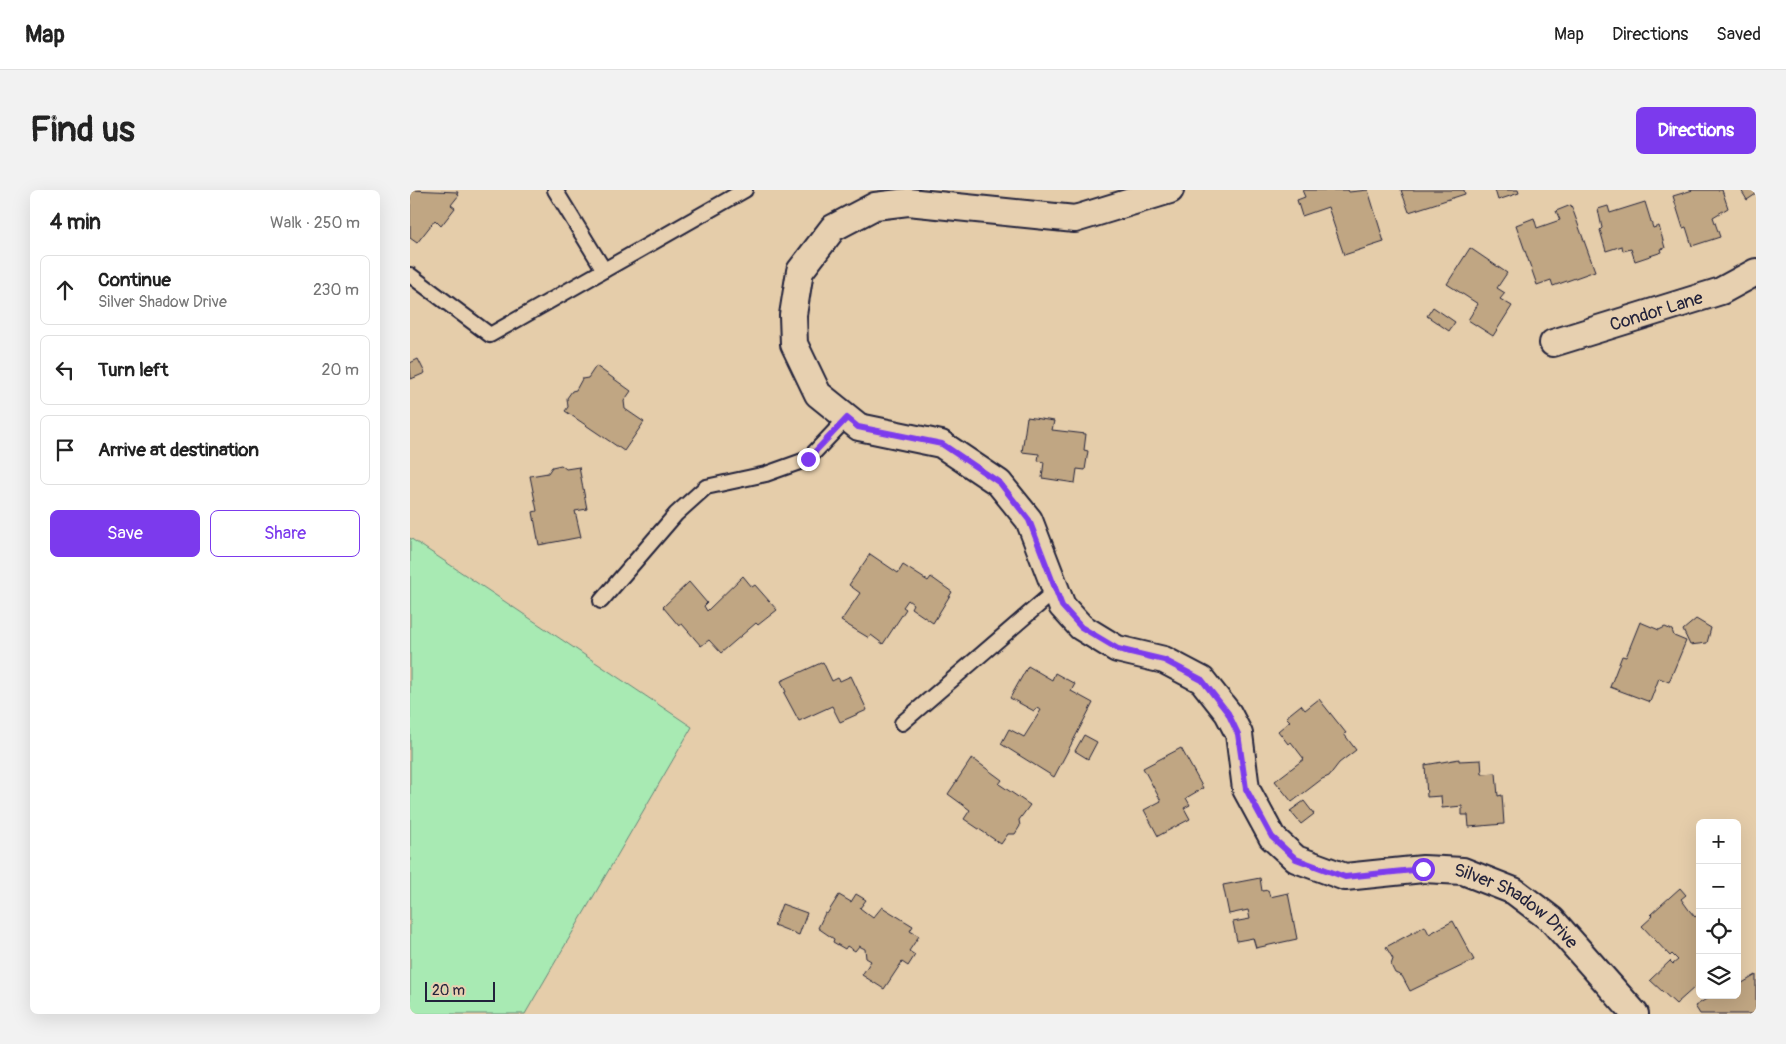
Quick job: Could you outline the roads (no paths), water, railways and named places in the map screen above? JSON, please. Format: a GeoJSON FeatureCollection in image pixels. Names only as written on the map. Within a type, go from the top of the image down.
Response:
{"type":"FeatureCollection","features":[{"type":"Feature","properties":{"kind":"street","name":"Silver Shadow Drive"},"geometry":{"type":"LineString","coordinates":[[1170,190],[1075,219],[908,202],[875,206],[833,228],[800,271],[793,315],[794,344],[818,394],[858,427],[942,444],[1000,483],[1029,520],[1062,606],[1081,627],[1118,649],[1164,660],[1202,680],[1228,713],[1238,734],[1246,789],[1272,837],[1296,859],[1345,877],[1423,869],[1463,871],[1514,891],[1552,920],[1635,1014]]}},
{"type":"Feature","properties":{"kind":"street","name":"Condor Lane"},"geometry":{"type":"LineString","coordinates":[[1553,343],[1721,291],[1756,272]]}},
{"type":"Feature","properties":{"kind":"lane"},"geometry":{"type":"LineString","coordinates":[[555,190],[604,270]]}},
{"type":"Feature","properties":{"kind":"lane"},"geometry":{"type":"LineString","coordinates":[[410,275],[490,335],[745,190]]}},
{"type":"Feature","properties":{"kind":"lane"},"geometry":{"type":"LineString","coordinates":[[602,601],[676,514],[706,487],[766,474],[808,459],[847,418]]}},
{"type":"Feature","properties":{"kind":"lane"},"geometry":{"type":"LineString","coordinates":[[902,722],[1056,590]]}}]}
